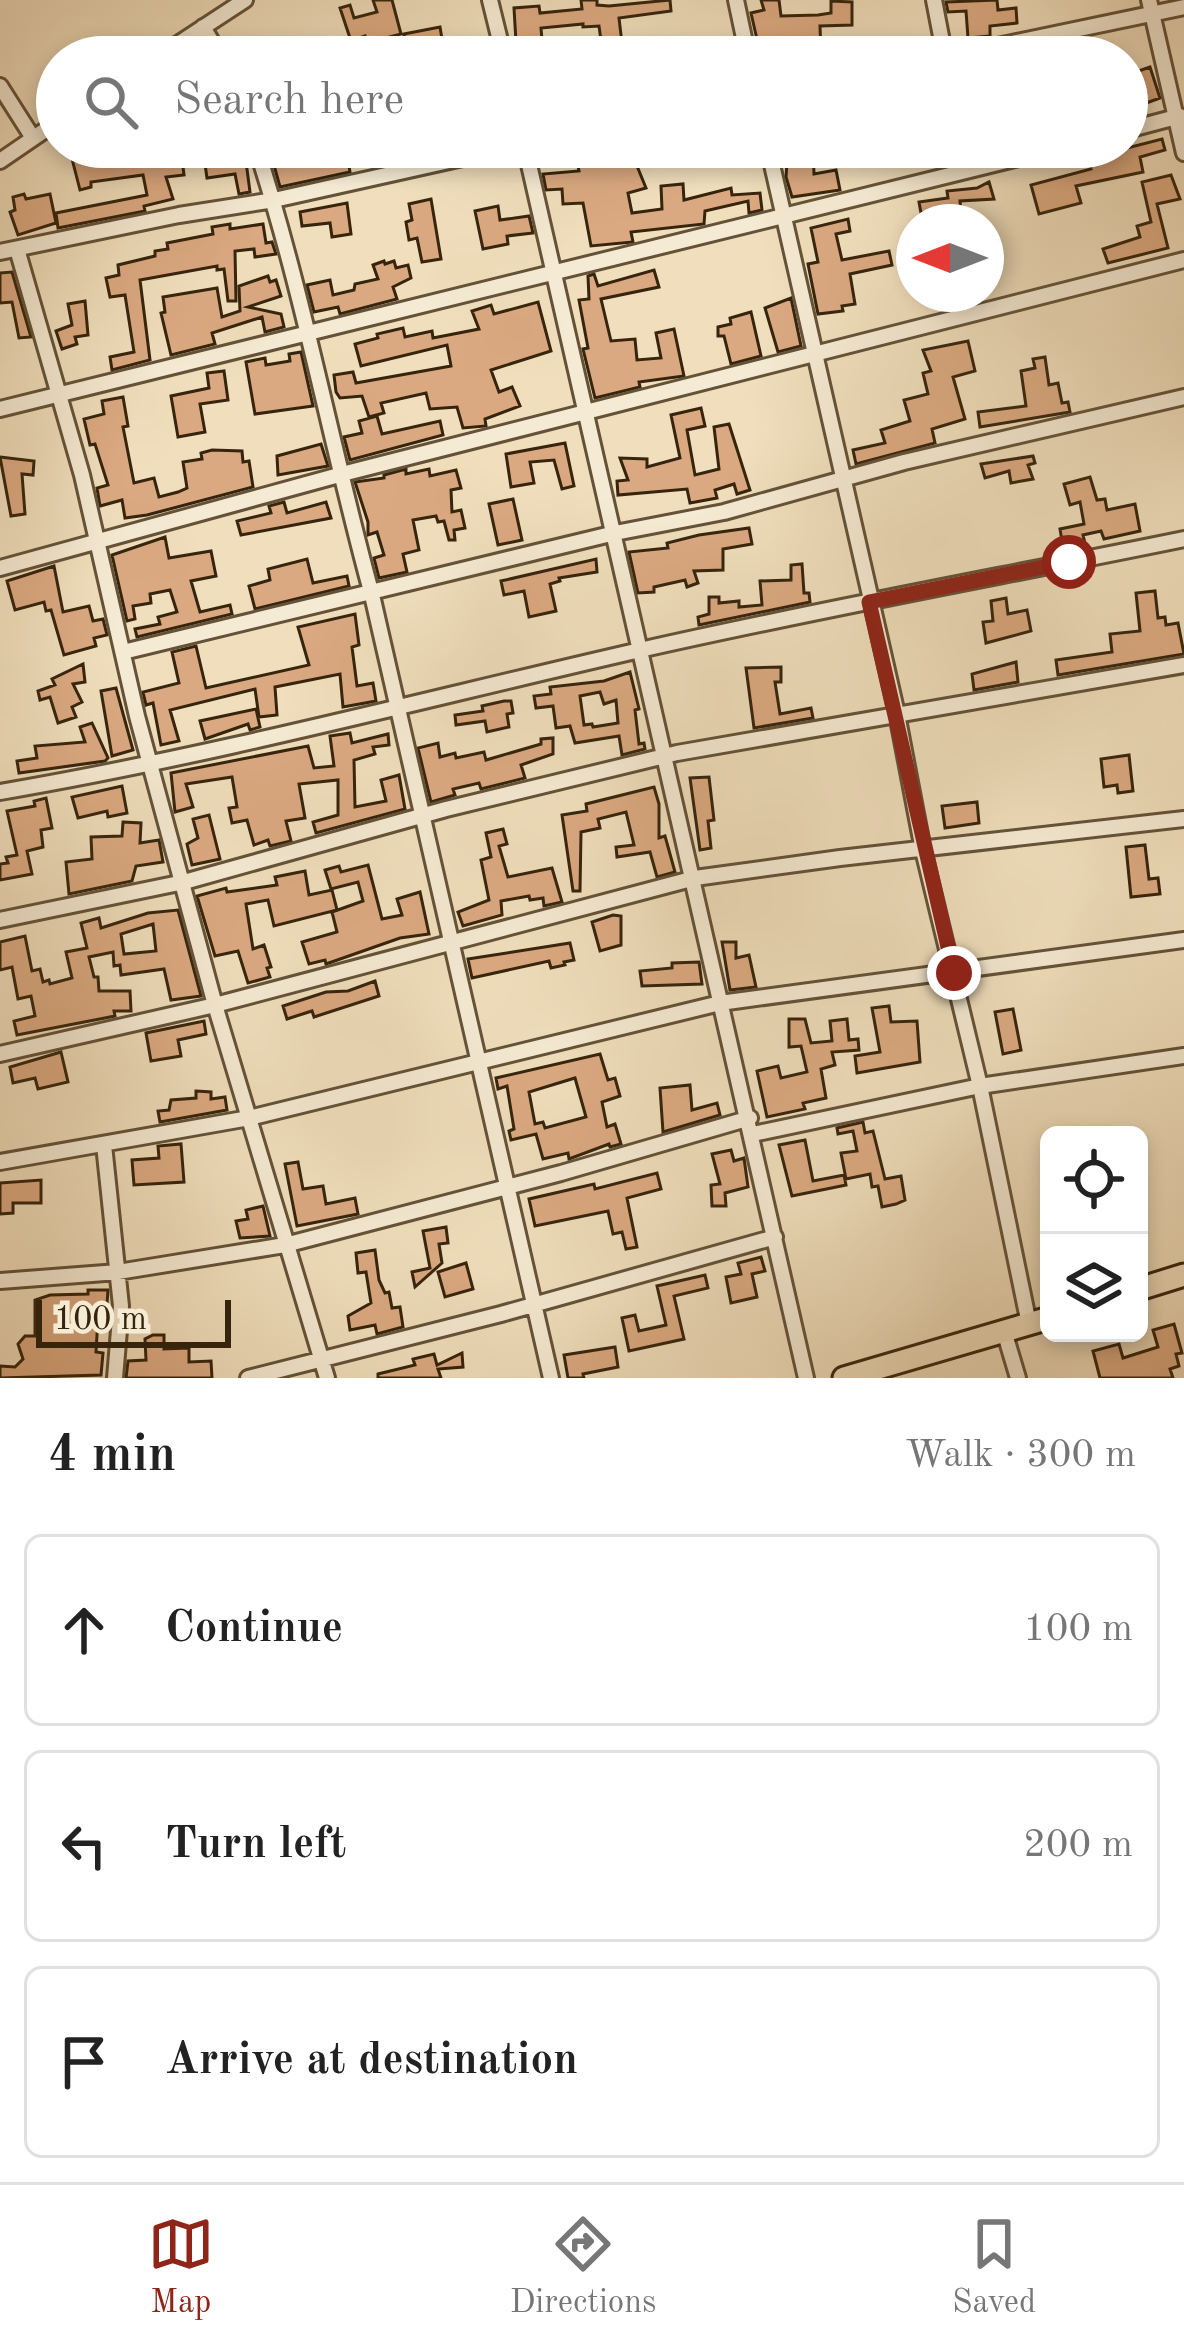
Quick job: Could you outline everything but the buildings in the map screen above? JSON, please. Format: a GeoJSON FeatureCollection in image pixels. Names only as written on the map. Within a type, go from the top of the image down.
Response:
{"type":"FeatureCollection","features":[{"type":"Feature","properties":{"kind":"main road"},"geometry":{"type":"LineString","coordinates":[[1148,1286],[1184,1275]]}},
{"type":"Feature","properties":{"kind":"main road"},"geometry":{"type":"LineString","coordinates":[[844,1378],[1039,1321]]}},
{"type":"Feature","properties":{"kind":"street"},"geometry":{"type":"LineString","coordinates":[[190,36],[245,0]]}},
{"type":"Feature","properties":{"kind":"street"},"geometry":{"type":"LineString","coordinates":[[490,0],[499,36]]}},
{"type":"Feature","properties":{"kind":"street"},"geometry":{"type":"LineString","coordinates":[[736,0],[744,36]]}},
{"type":"Feature","properties":{"kind":"street"},"geometry":{"type":"LineString","coordinates":[[934,0],[941,36]]}},
{"type":"Feature","properties":{"kind":"street"},"geometry":{"type":"LineString","coordinates":[[1150,7],[1180,116],[1184,153]]}},
{"type":"Feature","properties":{"kind":"street"},"geometry":{"type":"LineString","coordinates":[[1031,36],[1150,7],[1184,7]]}},
{"type":"Feature","properties":{"kind":"street"},"geometry":{"type":"LineString","coordinates":[[203,27],[208,36]]}},
{"type":"Feature","properties":{"kind":"street"},"geometry":{"type":"LineString","coordinates":[[0,86],[33,138]]}},
{"type":"Feature","properties":{"kind":"street"},"geometry":{"type":"LineString","coordinates":[[1148,124],[1180,116]]}},
{"type":"Feature","properties":{"kind":"street"},"geometry":{"type":"LineString","coordinates":[[0,161],[36,136]]}},
{"type":"Feature","properties":{"kind":"street"},"geometry":{"type":"LineString","coordinates":[[263,168],[309,333],[372,595],[551,1378]]}},
{"type":"Feature","properties":{"kind":"street"},"geometry":{"type":"LineString","coordinates":[[0,252],[418,168]]}},
{"type":"Feature","properties":{"kind":"street"},"geometry":{"type":"LineString","coordinates":[[530,168],[806,1378]]}},
{"type":"Feature","properties":{"kind":"street"},"geometry":{"type":"LineString","coordinates":[[773,168],[897,714],[923,850],[1039,1321]]}},
{"type":"Feature","properties":{"kind":"street"},"geometry":{"type":"LineString","coordinates":[[0,409],[976,168]]}},
{"type":"Feature","properties":{"kind":"street"},"geometry":{"type":"LineString","coordinates":[[16,249],[59,394],[149,766],[327,1378]]}},
{"type":"Feature","properties":{"kind":"street"},"geometry":{"type":"LineString","coordinates":[[0,568],[1184,260]]}},
{"type":"Feature","properties":{"kind":"street"},"geometry":{"type":"LineString","coordinates":[[123,652],[615,533],[724,512],[1184,397]]}},
{"type":"Feature","properties":{"kind":"street"},"geometry":{"type":"LineString","coordinates":[[0,792],[149,766],[638,651],[1184,539]]}},
{"type":"Feature","properties":{"kind":"street"},"geometry":{"type":"LineString","coordinates":[[0,920],[184,882],[422,816],[663,757],[1184,665]]}},
{"type":"Feature","properties":{"kind":"street"},"geometry":{"type":"LineString","coordinates":[[0,1054],[215,1005],[695,878],[1184,820]]}},
{"type":"Feature","properties":{"kind":"street"},"geometry":{"type":"LineString","coordinates":[[0,1162],[249,1118],[720,1003],[1184,940]]}},
{"type":"Feature","properties":{"kind":"street"},"geometry":{"type":"LineString","coordinates":[[0,1281],[118,1272],[285,1245],[751,1126],[1184,1056]]}},
{"type":"Feature","properties":{"kind":"street"},"geometry":{"type":"LineString","coordinates":[[104,1145],[121,1306],[115,1378]]}},
{"type":"Feature","properties":{"kind":"street"},"geometry":{"type":"LineString","coordinates":[[248,1378],[532,1306],[775,1237]]}},
{"type":"Feature","properties":{"kind":"street"},"geometry":{"type":"LineString","coordinates":[[1004,1331],[1018,1378]]}},
{"type":"Feature","properties":{"kind":"route"},"geometry":{"type":"LineString","coordinates":[[954,973],[869,602],[1069,562]]}}]}
